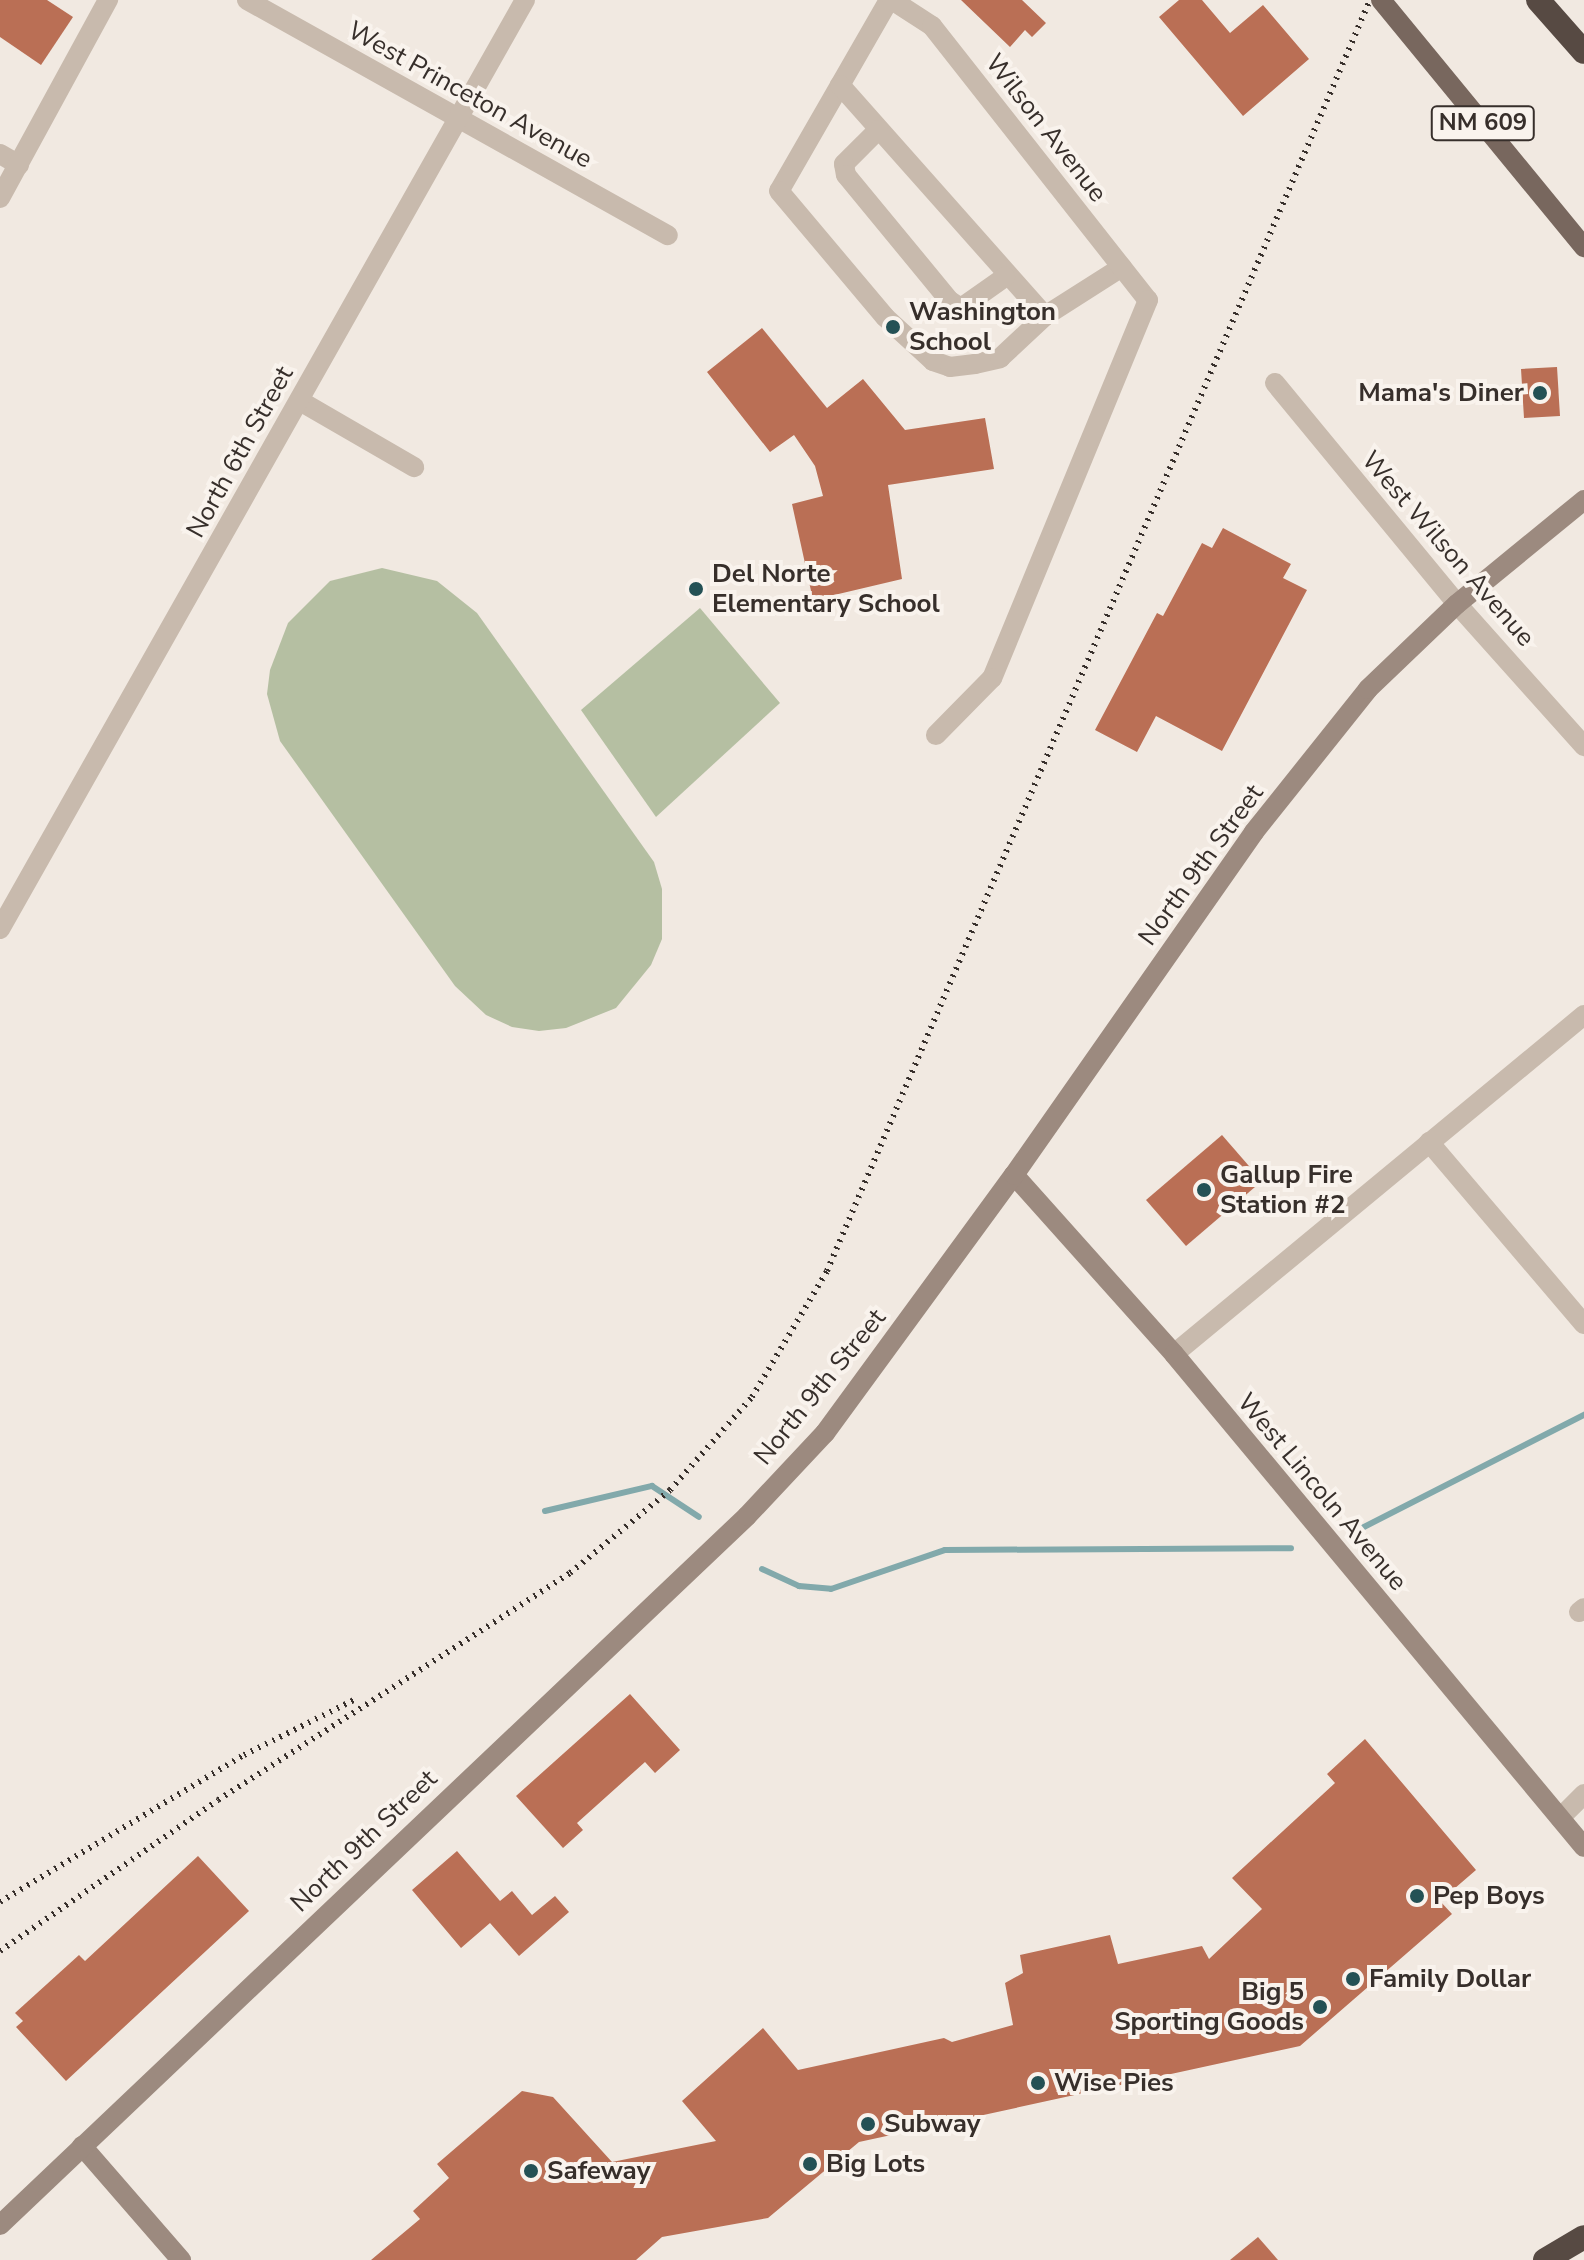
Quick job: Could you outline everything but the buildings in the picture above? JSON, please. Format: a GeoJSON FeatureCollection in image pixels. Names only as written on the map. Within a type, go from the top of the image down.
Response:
{"type":"FeatureCollection","features":[{"type":"Feature","properties":{"kind":"highway"},"geometry":{"type":"LineString","coordinates":[[1538,0],[1584,52]]}},
{"type":"Feature","properties":{"kind":"highway"},"geometry":{"type":"LineString","coordinates":[[1545,2260],[1584,2237]]}},
{"type":"Feature","properties":{"kind":"main road","name":"NM 609"},"geometry":{"type":"LineString","coordinates":[[1381,0],[1584,247]]}},
{"type":"Feature","properties":{"kind":"main road","name":"North 9th Street"},"geometry":{"type":"LineString","coordinates":[[0,2225],[747,1516],[825,1433],[1014,1175],[1254,832],[1368,689],[1457,604],[1584,500]]}},
{"type":"Feature","properties":{"kind":"main road","name":"West Lincoln Avenue"},"geometry":{"type":"LineString","coordinates":[[1014,1175],[1174,1354],[1584,1847]]}},
{"type":"Feature","properties":{"kind":"main road"},"geometry":{"type":"LineString","coordinates":[[82,2146],[181,2260]]}},
{"type":"Feature","properties":{"kind":"street"},"geometry":{"type":"LineString","coordinates":[[0,198],[108,0]]}},
{"type":"Feature","properties":{"kind":"street","name":"West Princeton Avenue"},"geometry":{"type":"LineString","coordinates":[[247,0],[668,235]]}},
{"type":"Feature","properties":{"kind":"street","name":"North 6th Street"},"geometry":{"type":"LineString","coordinates":[[0,929],[525,0]]}},
{"type":"Feature","properties":{"kind":"street"},"geometry":{"type":"LineString","coordinates":[[890,0],[779,191],[885,317],[933,361],[950,367],[1000,358],[1045,316],[1122,267]]}},
{"type":"Feature","properties":{"kind":"street","name":"Wilson Avenue"},"geometry":{"type":"LineString","coordinates":[[890,0],[932,26],[1148,300],[992,678],[936,735]]}},
{"type":"Feature","properties":{"kind":"street"},"geometry":{"type":"LineString","coordinates":[[840,85],[1005,277],[1045,316]]}},
{"type":"Feature","properties":{"kind":"street"},"geometry":{"type":"LineString","coordinates":[[878,130],[844,164],[846,175],[950,301],[961,308],[1005,277]]}},
{"type":"Feature","properties":{"kind":"street"},"geometry":{"type":"LineString","coordinates":[[0,154],[19,165]]}},
{"type":"Feature","properties":{"kind":"street","name":"West Wilson Avenue"},"geometry":{"type":"LineString","coordinates":[[1275,383],[1457,604],[1584,746]]}},
{"type":"Feature","properties":{"kind":"street"},"geometry":{"type":"LineString","coordinates":[[300,401],[414,467]]}},
{"type":"Feature","properties":{"kind":"street"},"geometry":{"type":"LineString","coordinates":[[1174,1354],[1584,1015]]}},
{"type":"Feature","properties":{"kind":"street"},"geometry":{"type":"LineString","coordinates":[[1429,1142],[1584,1324]]}},
{"type":"Feature","properties":{"kind":"street"},"geometry":{"type":"LineString","coordinates":[[1560,1818],[1584,1794]]}},
{"type":"Feature","properties":{"kind":"green space"},"geometry":{"type":"Polygon","coordinates":[[[382,568],[437,581],[477,613],[654,862],[662,889],[662,939],[651,965],[616,1008],[566,1028],[539,1031],[512,1027],[486,1015],[455,986],[280,741],[267,694],[270,670],[288,623],[330,581],[382,568]]]}},
{"type":"Feature","properties":{"kind":"green space"},"geometry":{"type":"Polygon","coordinates":[[[700,608],[780,703],[656,817],[581,710],[700,608]]]}},
{"type":"Feature","properties":{"kind":"waterway"},"geometry":{"type":"LineString","coordinates":[[1358,1530],[1584,1415]]}},
{"type":"Feature","properties":{"kind":"waterway"},"geometry":{"type":"LineString","coordinates":[[545,1511],[652,1486],[699,1517]]}},
{"type":"Feature","properties":{"kind":"waterway"},"geometry":{"type":"LineString","coordinates":[[762,1569],[799,1586],[831,1589],[945,1550],[1291,1548]]}},
{"type":"Feature","properties":{"kind":"railway"},"geometry":{"type":"LineString","coordinates":[[0,1951],[218,1800],[570,1573],[670,1490],[752,1397],[827,1271],[1370,0]]}},
{"type":"Feature","properties":{"kind":"railway"},"geometry":{"type":"LineString","coordinates":[[0,1902],[244,1755],[354,1700]]}},
{"type":"Feature","properties":{"kind":"place","name":"Washington School"},"geometry":{"type":"Point","coordinates":[893,327]}},
{"type":"Feature","properties":{"kind":"place","name":"Mama's Diner"},"geometry":{"type":"Point","coordinates":[1540,393]}},
{"type":"Feature","properties":{"kind":"place","name":"Del Norte Elementary School"},"geometry":{"type":"Point","coordinates":[696,589]}},
{"type":"Feature","properties":{"kind":"place","name":"Gallup Fire Station #2"},"geometry":{"type":"Point","coordinates":[1204,1190]}},
{"type":"Feature","properties":{"kind":"place","name":"Pep Boys"},"geometry":{"type":"Point","coordinates":[1417,1896]}},
{"type":"Feature","properties":{"kind":"place","name":"Family Dollar"},"geometry":{"type":"Point","coordinates":[1353,1979]}},
{"type":"Feature","properties":{"kind":"place","name":"Big 5 Sporting Goods"},"geometry":{"type":"Point","coordinates":[1320,2007]}},
{"type":"Feature","properties":{"kind":"place","name":"Wise Pies"},"geometry":{"type":"Point","coordinates":[1038,2083]}},
{"type":"Feature","properties":{"kind":"place","name":"Subway"},"geometry":{"type":"Point","coordinates":[868,2124]}},
{"type":"Feature","properties":{"kind":"place","name":"Big Lots"},"geometry":{"type":"Point","coordinates":[810,2164]}},
{"type":"Feature","properties":{"kind":"place","name":"Safeway"},"geometry":{"type":"Point","coordinates":[531,2171]}}]}
